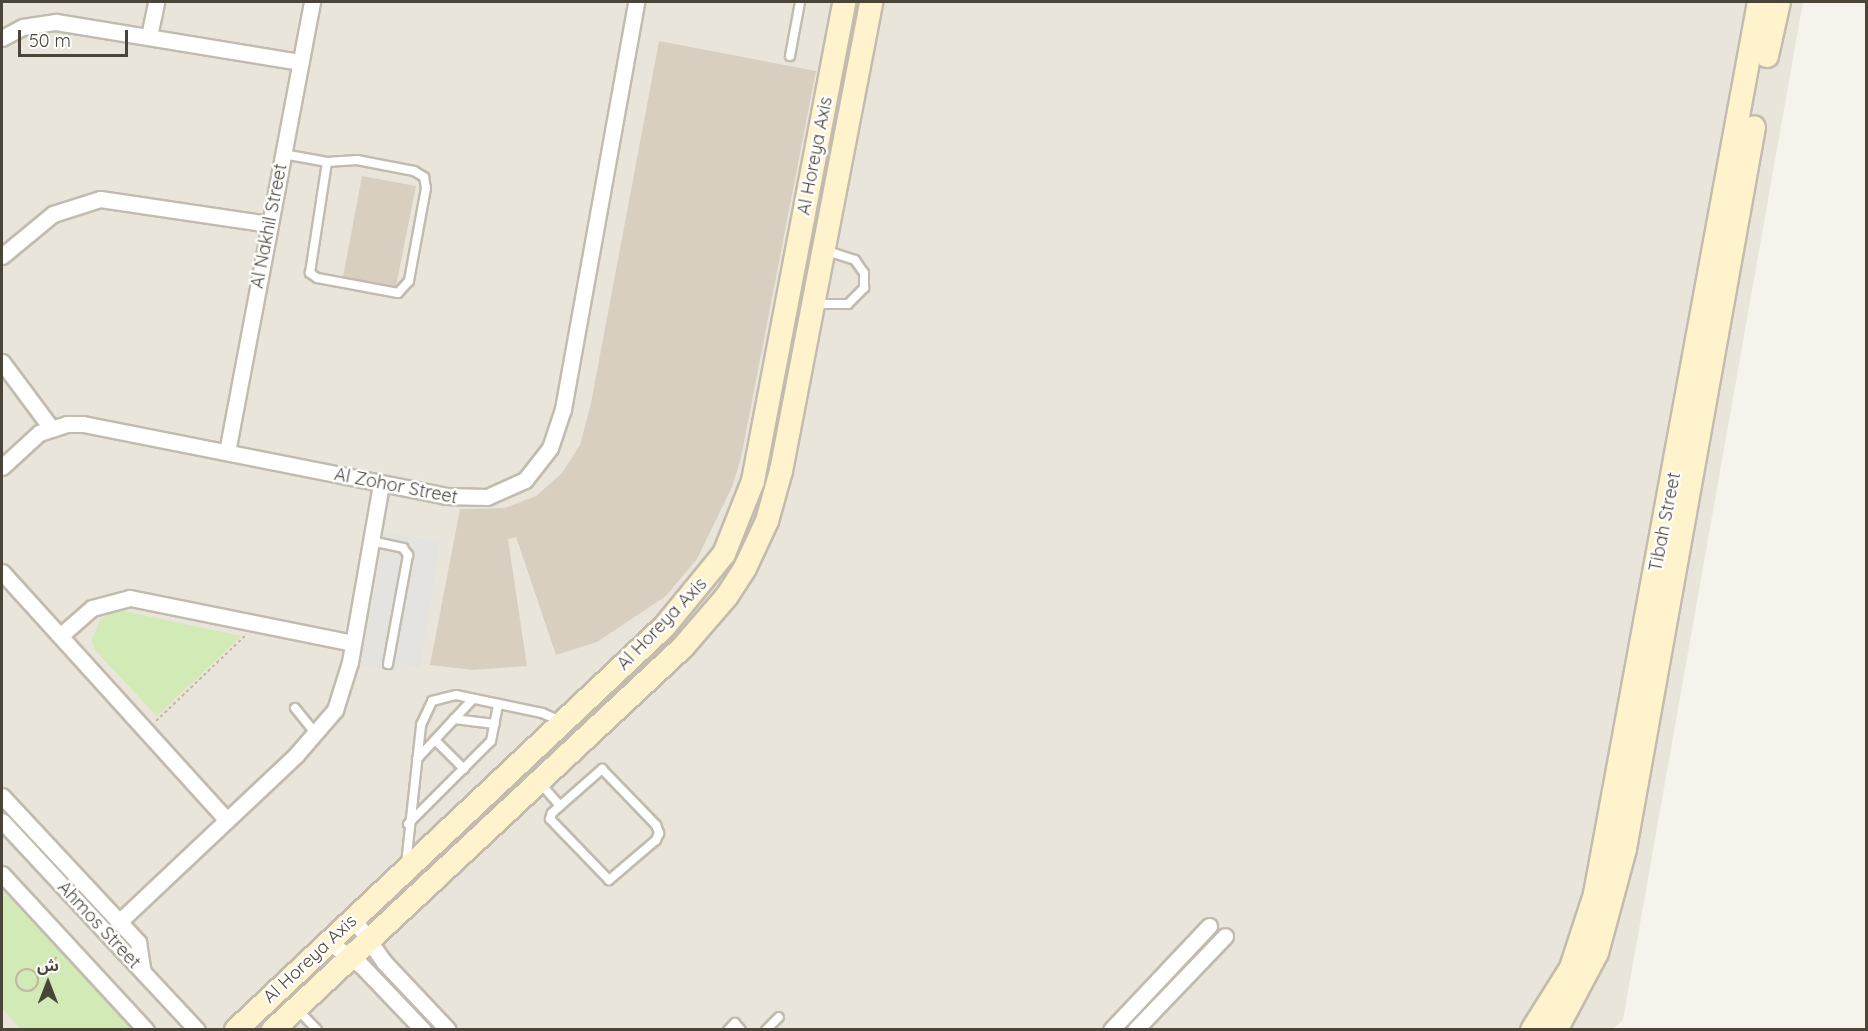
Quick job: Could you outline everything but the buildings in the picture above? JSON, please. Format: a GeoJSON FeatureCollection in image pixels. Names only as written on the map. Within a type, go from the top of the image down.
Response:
{"type":"FeatureCollection","features":[{"type":"Feature","properties":{"kind":"main road","name":"Al Horeya Axis"},"geometry":{"type":"LineString","coordinates":[[236,1029],[697,592],[724,554],[744,511],[844,2]]}},
{"type":"Feature","properties":{"kind":"main road","name":"Al Horeya Axis"},"geometry":{"type":"LineString","coordinates":[[283,1022],[367,940],[683,647],[727,596],[745,568],[777,488],[871,2]]}},
{"type":"Feature","properties":{"kind":"main road","name":"Tibah Street"},"geometry":{"type":"LineString","coordinates":[[1532,1029],[1571,968],[1595,894],[1758,2]]}},
{"type":"Feature","properties":{"kind":"main road","name":"Tibah Street"},"geometry":{"type":"LineString","coordinates":[[1556,1029],[1572,1005],[1597,953],[1625,849],[1779,2]]}},
{"type":"Feature","properties":{"kind":"street"},"geometry":{"type":"LineString","coordinates":[[149,36],[156,2]]}},
{"type":"Feature","properties":{"kind":"street","name":"Al Nakhil Street"},"geometry":{"type":"LineString","coordinates":[[227,452],[312,2]]}},
{"type":"Feature","properties":{"kind":"street","name":"Al Zohor Street"},"geometry":{"type":"LineString","coordinates":[[51,428],[92,425],[466,499],[487,497],[525,480],[550,448],[563,409],[636,2]]}},
{"type":"Feature","properties":{"kind":"street"},"geometry":{"type":"LineString","coordinates":[[2,38],[23,27],[56,22],[301,62]]}},
{"type":"Feature","properties":{"kind":"street"},"geometry":{"type":"LineString","coordinates":[[2,256],[53,214],[100,199],[270,224]]}},
{"type":"Feature","properties":{"kind":"street"},"geometry":{"type":"LineString","coordinates":[[2,362],[51,428],[2,467]]}},
{"type":"Feature","properties":{"kind":"street"},"geometry":{"type":"LineString","coordinates":[[120,921],[316,734],[341,695],[353,643],[381,484]]}},
{"type":"Feature","properties":{"kind":"street"},"geometry":{"type":"LineString","coordinates":[[2,572],[60,636],[151,726],[226,820]]}},
{"type":"Feature","properties":{"kind":"street"},"geometry":{"type":"LineString","coordinates":[[60,636],[92,608],[117,598],[144,600],[258,630],[353,643]]}},
{"type":"Feature","properties":{"kind":"street"},"geometry":{"type":"LineString","coordinates":[[2,795],[141,945],[143,972]]}},
{"type":"Feature","properties":{"kind":"street","name":"Ahmos Street"},"geometry":{"type":"LineString","coordinates":[[2,821],[197,1029]]}},
{"type":"Feature","properties":{"kind":"street","name":"Ahmos Street"},"geometry":{"type":"LineString","coordinates":[[2,874],[146,1029]]}},
{"type":"Feature","properties":{"kind":"street"},"geometry":{"type":"LineString","coordinates":[[353,918],[367,940],[448,1029]]}},
{"type":"Feature","properties":{"kind":"street"},"geometry":{"type":"LineString","coordinates":[[1111,1029],[1209,926]]}},
{"type":"Feature","properties":{"kind":"street"},"geometry":{"type":"LineString","coordinates":[[1135,1029],[1225,936]]}},
{"type":"Feature","properties":{"kind":"street"},"geometry":{"type":"LineString","coordinates":[[329,942],[350,956],[423,1029]]}},
{"type":"Feature","properties":{"kind":"lane"},"geometry":{"type":"LineString","coordinates":[[790,56],[800,2]]}},
{"type":"Feature","properties":{"kind":"lane"},"geometry":{"type":"LineString","coordinates":[[283,154],[327,162],[357,160],[414,171],[424,177],[426,188],[404,290],[393,294],[317,278],[310,273],[327,162]]}},
{"type":"Feature","properties":{"kind":"lane"},"geometry":{"type":"LineString","coordinates":[[813,304],[848,304],[864,288],[864,273],[855,261],[823,250]]}},
{"type":"Feature","properties":{"kind":"lane"},"geometry":{"type":"LineString","coordinates":[[371,541],[403,548],[408,555],[388,664]]}},
{"type":"Feature","properties":{"kind":"lane"},"geometry":{"type":"LineString","coordinates":[[406,869],[408,824],[423,716],[432,701],[448,695],[498,704],[562,721]]}},
{"type":"Feature","properties":{"kind":"lane"},"geometry":{"type":"LineString","coordinates":[[417,759],[473,699]]}},
{"type":"Feature","properties":{"kind":"lane"},"geometry":{"type":"LineString","coordinates":[[408,824],[491,741],[498,704]]}},
{"type":"Feature","properties":{"kind":"lane"},"geometry":{"type":"LineString","coordinates":[[295,708],[316,734]]}},
{"type":"Feature","properties":{"kind":"lane"},"geometry":{"type":"LineString","coordinates":[[454,720],[495,724]]}},
{"type":"Feature","properties":{"kind":"lane"},"geometry":{"type":"LineString","coordinates":[[435,740],[464,769]]}},
{"type":"Feature","properties":{"kind":"lane"},"geometry":{"type":"LineString","coordinates":[[605,769],[656,825],[658,837],[615,878],[606,879],[552,825],[550,816],[560,806],[597,771],[605,769]]}},
{"type":"Feature","properties":{"kind":"lane"},"geometry":{"type":"LineString","coordinates":[[538,781],[560,806]]}},
{"type":"Feature","properties":{"kind":"lane"},"geometry":{"type":"LineString","coordinates":[[766,1029],[779,1017]]}},
{"type":"Feature","properties":{"kind":"lane"},"geometry":{"type":"LineString","coordinates":[[283,1022],[317,1029]]}},
{"type":"Feature","properties":{"kind":"lane"},"geometry":{"type":"LineString","coordinates":[[728,1029],[735,1023],[741,1029]]}},
{"type":"Feature","properties":{"kind":"path"},"geometry":{"type":"LineString","coordinates":[[151,726],[247,634],[258,630]]}},
{"type":"Feature","properties":{"kind":"path"},"geometry":{"type":"LineString","coordinates":[[235,632],[247,634],[258,630]]}},
{"type":"Feature","properties":{"kind":"path"},"geometry":{"type":"LineString","coordinates":[[148,713],[151,726]]}},
{"type":"Feature","properties":{"kind":"path"},"geometry":{"type":"LineString","coordinates":[[151,726],[163,729]]}},
{"type":"Feature","properties":{"kind":"path"},"geometry":{"type":"LineString","coordinates":[[36,975],[29,969],[20,971],[17,985],[24,990],[34,988],[36,975],[69,947]]}},
{"type":"Feature","properties":{"kind":"shaded area"},"geometry":{"type":"Polygon","coordinates":[[[2,2],[1803,2],[1623,1020],[1613,1029],[2,1030],[2,2]]]}},
{"type":"Feature","properties":{"kind":"shaded area"},"geometry":{"type":"Polygon","coordinates":[[[385,532],[440,541],[420,668],[399,664],[396,672],[360,665],[385,532]]]}},
{"type":"Feature","properties":{"kind":"green space"},"geometry":{"type":"Polygon","coordinates":[[[123,611],[241,636],[157,716],[95,650],[92,640],[100,620],[110,613],[123,611]]]}},
{"type":"Feature","properties":{"kind":"green space"},"geometry":{"type":"Polygon","coordinates":[[[2,890],[133,1029],[21,1029],[2,1009],[2,890]]]}}]}
